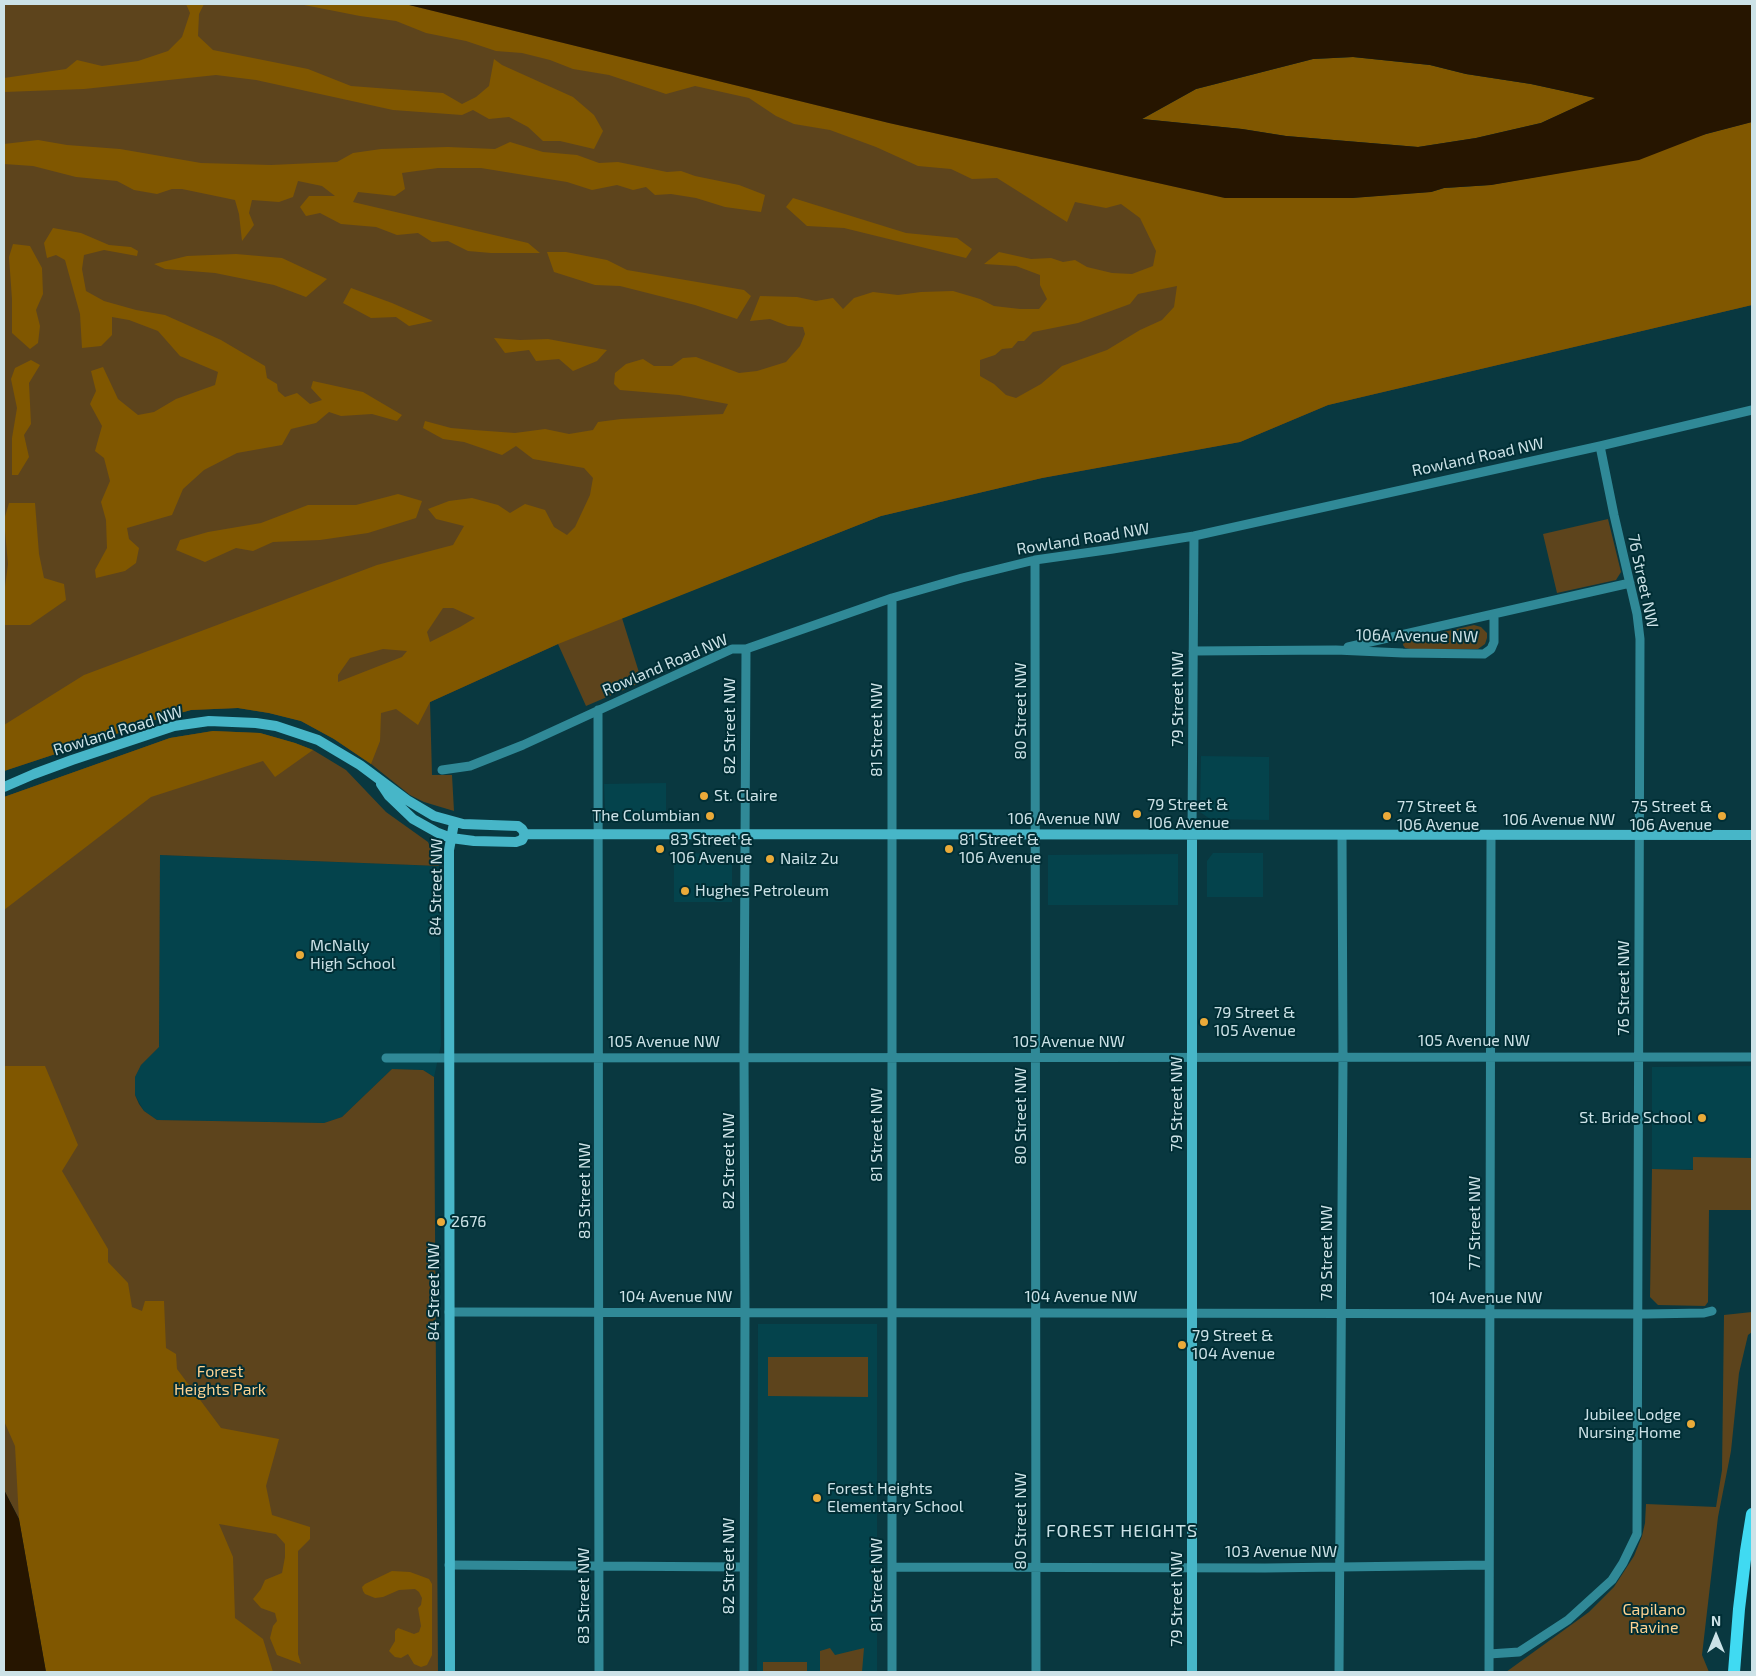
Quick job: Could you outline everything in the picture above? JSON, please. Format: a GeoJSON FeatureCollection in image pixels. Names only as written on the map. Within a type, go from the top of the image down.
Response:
{"type":"FeatureCollection","features":[{"type":"Feature","properties":{"kind":"main road","name":"Rowland Road NW"},"geometry":{"type":"LineString","coordinates":[[4,787],[34,774],[174,726],[209,721],[232,721],[276,726],[318,740],[360,765],[407,800],[434,816],[454,822]]}},
{"type":"Feature","properties":{"kind":"main road","name":"Rowland Road NW"},"geometry":{"type":"LineString","coordinates":[[4,781],[34,774]]}},
{"type":"Feature","properties":{"kind":"main road","name":"Rowland Road NW"},"geometry":{"type":"LineString","coordinates":[[377,778],[389,796],[406,813],[426,827],[451,838]]}},
{"type":"Feature","properties":{"kind":"main road","name":"106 Avenue NW"},"geometry":{"type":"LineString","coordinates":[[454,822],[518,826],[525,834],[1752,835]]}},
{"type":"Feature","properties":{"kind":"main road","name":"84 Street NW"},"geometry":{"type":"LineString","coordinates":[[450,1672],[449,1058],[451,838],[454,822]]}},
{"type":"Feature","properties":{"kind":"main road","name":"106 Avenue NW"},"geometry":{"type":"LineString","coordinates":[[451,838],[474,841],[516,842],[522,840],[525,834]]}},
{"type":"Feature","properties":{"kind":"main road","name":"79 Street NW"},"geometry":{"type":"LineString","coordinates":[[1192,834],[1192,1672]]}},
{"type":"Feature","properties":{"kind":"main road"},"geometry":{"type":"LineString","coordinates":[[1734,1672],[1738,1609],[1752,1514]]}},
{"type":"Feature","properties":{"kind":"street","name":"Rowland Road NW"},"geometry":{"type":"LineString","coordinates":[[442,770],[470,766],[514,749],[732,649],[746,650],[892,598],[1035,560],[1194,536],[1752,413]]}},
{"type":"Feature","properties":{"kind":"street","name":"76 Street NW"},"geometry":{"type":"LineString","coordinates":[[1490,1654],[1519,1652],[1568,1620],[1612,1580],[1623,1563],[1637,1534],[1640,639],[1637,614],[1600,446]]}},
{"type":"Feature","properties":{"kind":"street","name":"79 Street NW"},"geometry":{"type":"LineString","coordinates":[[1192,834],[1194,536]]}},
{"type":"Feature","properties":{"kind":"street","name":"80 Street NW"},"geometry":{"type":"LineString","coordinates":[[1035,560],[1036,1672]]}},
{"type":"Feature","properties":{"kind":"street","name":"106A Avenue NW"},"geometry":{"type":"LineString","coordinates":[[1336,650],[1630,583]]}},
{"type":"Feature","properties":{"kind":"street","name":"81 Street NW"},"geometry":{"type":"LineString","coordinates":[[892,598],[892,1672]]}},
{"type":"Feature","properties":{"kind":"street","name":"106A Avenue NW"},"geometry":{"type":"LineString","coordinates":[[1192,651],[1336,650],[1484,654],[1491,649],[1494,642],[1494,614]]}},
{"type":"Feature","properties":{"kind":"street","name":"82 Street NW"},"geometry":{"type":"LineString","coordinates":[[744,1672],[744,834],[746,650]]}},
{"type":"Feature","properties":{"kind":"street","name":"83 Street NW"},"geometry":{"type":"LineString","coordinates":[[598,710],[600,834],[599,1672]]}},
{"type":"Feature","properties":{"kind":"street","name":"78 Street NW"},"geometry":{"type":"LineString","coordinates":[[1339,1672],[1343,1057],[1342,835]]}},
{"type":"Feature","properties":{"kind":"street","name":"77 Street NW"},"geometry":{"type":"LineString","coordinates":[[1489,1672],[1491,835]]}},
{"type":"Feature","properties":{"kind":"street","name":"105 Avenue NW"},"geometry":{"type":"LineString","coordinates":[[386,1058],[1752,1057]]}},
{"type":"Feature","properties":{"kind":"street","name":"104 Avenue NW"},"geometry":{"type":"LineString","coordinates":[[450,1312],[1638,1314],[1704,1313],[1712,1311]]}},
{"type":"Feature","properties":{"kind":"street"},"geometry":{"type":"LineString","coordinates":[[449,1565],[744,1567]]}},
{"type":"Feature","properties":{"kind":"street","name":"103 Avenue NW"},"geometry":{"type":"LineString","coordinates":[[892,1567],[1192,1568],[1489,1565]]}},
{"type":"Feature","properties":{"kind":"shaded area"},"geometry":{"type":"Polygon","coordinates":[[[186,4],[204,4],[199,14],[198,36],[213,50],[308,69],[351,86],[443,93],[462,104],[476,97],[489,86],[494,59],[502,65],[573,97],[594,115],[603,131],[594,149],[560,141],[543,141],[528,127],[509,117],[489,119],[473,110],[462,115],[393,110],[256,80],[216,75],[84,89],[4,92],[4,78],[66,69],[77,60],[102,66],[138,61],[168,51],[182,37],[190,13],[186,4]]]}},
{"type":"Feature","properties":{"kind":"shaded area"},"geometry":{"type":"Polygon","coordinates":[[[299,4],[405,4],[889,123],[1225,198],[1352,198],[1491,185],[1559,173],[1752,122],[1752,305],[1328,405],[1240,442],[1042,478],[881,516],[558,644],[430,702],[418,725],[396,709],[381,713],[380,741],[371,764],[334,739],[301,721],[238,708],[191,710],[147,722],[4,771],[4,725],[84,675],[377,565],[453,545],[464,526],[436,519],[428,509],[449,501],[472,498],[498,505],[510,513],[525,504],[545,510],[554,527],[567,535],[575,527],[590,495],[593,478],[584,468],[533,459],[516,446],[502,455],[464,442],[443,439],[423,428],[425,421],[451,428],[515,433],[545,429],[569,434],[593,430],[598,422],[621,419],[723,414],[728,404],[679,395],[620,390],[614,384],[615,373],[626,364],[643,359],[654,366],[672,366],[683,358],[696,357],[739,373],[757,371],[786,362],[800,346],[805,334],[803,327],[788,326],[770,319],[750,321],[760,296],[797,297],[816,301],[833,298],[843,309],[854,298],[873,292],[898,295],[953,291],[980,299],[994,306],[1039,309],[1047,299],[1040,285],[1040,275],[1016,266],[984,264],[999,252],[1031,259],[1051,258],[1063,262],[1075,260],[1087,267],[1112,273],[1132,274],[1153,266],[1156,251],[1140,218],[1121,204],[1106,208],[1075,202],[1067,222],[997,178],[972,179],[951,169],[918,166],[876,147],[830,130],[794,124],[776,116],[749,98],[695,86],[666,94],[609,75],[573,69],[550,60],[522,53],[496,51],[466,41],[426,33],[396,21],[299,4]],[[1177,286],[1138,294],[1130,304],[1078,323],[1033,332],[1024,341],[1018,341],[1012,348],[1002,349],[995,355],[980,360],[980,376],[994,384],[1006,395],[1016,398],[1041,384],[1062,366],[1107,350],[1140,330],[1162,320],[1174,307],[1177,286]],[[443,608],[427,632],[430,642],[475,618],[453,608],[443,608]],[[383,649],[350,658],[338,675],[338,682],[402,657],[407,651],[383,649]]]}},
{"type":"Feature","properties":{"kind":"shaded area"},"geometry":{"type":"Polygon","coordinates":[[[405,4],[1752,4],[1752,122],[1706,134],[1639,160],[1491,185],[1352,198],[1225,198],[889,123],[405,4]],[[1353,57],[1313,59],[1196,89],[1142,119],[1242,129],[1286,136],[1418,147],[1476,138],[1541,123],[1595,98],[1531,84],[1466,74],[1430,65],[1353,57]]]}},
{"type":"Feature","properties":{"kind":"shaded area"},"geometry":{"type":"Polygon","coordinates":[[[1353,57],[1430,65],[1466,74],[1531,84],[1596,98],[1541,123],[1476,138],[1418,147],[1286,136],[1242,129],[1142,119],[1196,89],[1313,59],[1353,57]]]}},
{"type":"Feature","properties":{"kind":"shaded area"},"geometry":{"type":"Polygon","coordinates":[[[38,140],[67,145],[120,149],[201,163],[271,165],[337,162],[353,153],[381,149],[448,147],[495,149],[510,142],[543,152],[577,155],[599,163],[618,162],[667,172],[681,171],[695,176],[739,185],[765,195],[761,212],[725,207],[696,198],[671,194],[655,195],[646,187],[633,190],[617,185],[592,190],[567,182],[481,168],[438,168],[402,173],[405,189],[395,196],[358,192],[353,202],[528,243],[540,253],[468,251],[448,241],[432,242],[418,233],[397,235],[376,227],[341,224],[320,213],[306,216],[300,207],[309,196],[335,196],[322,186],[298,181],[293,197],[279,202],[252,200],[249,213],[254,225],[242,241],[239,214],[235,200],[182,189],[172,189],[157,194],[134,190],[117,181],[76,177],[33,166],[4,164],[4,144],[38,140]]]}},
{"type":"Feature","properties":{"kind":"shaded area"},"geometry":{"type":"Polygon","coordinates":[[[793,198],[906,233],[957,238],[972,249],[966,258],[844,228],[807,226],[786,207],[793,198]]]}},
{"type":"Feature","properties":{"kind":"shaded area"},"geometry":{"type":"Polygon","coordinates":[[[53,228],[81,233],[109,245],[131,247],[138,251],[137,256],[104,250],[84,255],[82,269],[86,291],[104,301],[136,310],[165,315],[221,340],[265,366],[267,378],[277,384],[278,391],[285,397],[297,393],[310,404],[322,400],[311,388],[313,381],[363,392],[402,415],[397,421],[372,414],[341,416],[329,412],[316,423],[291,429],[282,445],[237,453],[204,470],[183,489],[172,515],[127,528],[129,539],[139,548],[136,563],[125,571],[96,578],[95,570],[107,548],[106,520],[101,502],[110,481],[104,458],[95,451],[102,426],[90,404],[96,391],[91,371],[103,367],[118,399],[138,415],[154,412],[176,399],[215,385],[218,372],[180,356],[158,331],[129,320],[112,317],[112,335],[101,346],[82,348],[80,314],[65,260],[56,255],[47,258],[44,243],[53,228]]]}},
{"type":"Feature","properties":{"kind":"shaded area"},"geometry":{"type":"Polygon","coordinates":[[[13,244],[30,246],[42,268],[43,294],[36,310],[40,326],[38,343],[30,349],[12,333],[9,257],[13,244]]]}},
{"type":"Feature","properties":{"kind":"shaded area"},"geometry":{"type":"Polygon","coordinates":[[[547,252],[566,252],[607,260],[627,270],[744,290],[751,296],[737,319],[695,305],[620,286],[595,285],[554,272],[547,252]]]}},
{"type":"Feature","properties":{"kind":"shaded area"},"geometry":{"type":"Polygon","coordinates":[[[236,254],[282,258],[327,279],[306,297],[274,285],[215,273],[165,269],[154,264],[187,256],[236,254]]]}},
{"type":"Feature","properties":{"kind":"shaded area"},"geometry":{"type":"Polygon","coordinates":[[[351,288],[433,321],[409,326],[396,317],[371,318],[343,303],[351,288]]]}},
{"type":"Feature","properties":{"kind":"shaded area"},"geometry":{"type":"Polygon","coordinates":[[[494,338],[520,340],[548,339],[607,350],[597,361],[573,371],[559,359],[536,361],[529,350],[505,353],[494,338]]]}},
{"type":"Feature","properties":{"kind":"shaded area"},"geometry":{"type":"Polygon","coordinates":[[[31,360],[40,365],[29,383],[31,424],[24,435],[29,457],[18,475],[12,475],[12,438],[17,408],[11,379],[15,368],[31,360]]]}},
{"type":"Feature","properties":{"kind":"shaded area"},"geometry":{"type":"Polygon","coordinates":[[[398,494],[422,501],[416,518],[368,533],[320,540],[273,542],[253,551],[236,548],[205,562],[176,550],[180,540],[208,532],[261,523],[308,505],[356,505],[398,494]]]}},
{"type":"Feature","properties":{"kind":"shaded area"},"geometry":{"type":"Polygon","coordinates":[[[9,503],[35,503],[39,554],[44,578],[64,584],[66,600],[30,625],[4,625],[4,594],[8,564],[4,520],[9,503]]]}},
{"type":"Feature","properties":{"kind":"shaded area"},"geometry":{"type":"Polygon","coordinates":[[[213,731],[260,733],[313,750],[275,777],[263,761],[151,797],[4,910],[4,797],[170,738],[213,731]]]}},
{"type":"Feature","properties":{"kind":"shaded area"},"geometry":{"type":"Polygon","coordinates":[[[1201,756],[1269,757],[1269,820],[1210,819],[1200,812],[1201,756]]]}},
{"type":"Feature","properties":{"kind":"shaded area"},"geometry":{"type":"Polygon","coordinates":[[[666,783],[666,820],[615,820],[605,811],[604,784],[666,783]]]}},
{"type":"Feature","properties":{"kind":"shaded area"},"geometry":{"type":"Polygon","coordinates":[[[674,853],[732,854],[732,902],[674,902],[674,853]]]}},
{"type":"Feature","properties":{"kind":"shaded area"},"geometry":{"type":"Polygon","coordinates":[[[1213,853],[1263,853],[1263,897],[1207,897],[1207,861],[1213,853]]]}},
{"type":"Feature","properties":{"kind":"shaded area"},"geometry":{"type":"Polygon","coordinates":[[[1178,854],[1178,905],[1048,905],[1048,855],[1178,854]]]}},
{"type":"Feature","properties":{"kind":"shaded area","name":"McNally High School"},"geometry":{"type":"Polygon","coordinates":[[[160,855],[439,866],[441,1045],[434,1077],[423,1070],[392,1069],[342,1117],[324,1123],[157,1120],[144,1111],[135,1095],[135,1077],[141,1065],[159,1047],[160,855]]]}},
{"type":"Feature","properties":{"kind":"shaded area"},"geometry":{"type":"Polygon","coordinates":[[[4,1066],[45,1066],[78,1145],[62,1171],[108,1249],[108,1262],[128,1283],[132,1307],[142,1311],[145,1301],[164,1301],[166,1348],[176,1354],[177,1369],[221,1428],[279,1439],[266,1486],[272,1515],[310,1527],[310,1539],[298,1551],[298,1654],[301,1664],[277,1655],[270,1638],[273,1626],[277,1621],[275,1613],[261,1608],[253,1599],[265,1580],[282,1573],[285,1544],[276,1534],[219,1524],[233,1557],[235,1618],[263,1639],[273,1672],[46,1672],[19,1519],[15,1446],[4,1421],[4,1066]]]}},
{"type":"Feature","properties":{"kind":"shaded area","name":"St. Bride School"},"geometry":{"type":"Polygon","coordinates":[[[1752,1066],[1752,1170],[1652,1169],[1652,1067],[1752,1066]]]}},
{"type":"Feature","properties":{"kind":"shaded area","name":"Forest Heights Elementary School"},"geometry":{"type":"Polygon","coordinates":[[[758,1324],[877,1324],[877,1672],[757,1672],[758,1324]]]}},
{"type":"Feature","properties":{"kind":"shaded area"},"geometry":{"type":"Polygon","coordinates":[[[4,1490],[19,1519],[46,1672],[4,1672],[4,1490]]]}},
{"type":"Feature","properties":{"kind":"shaded area"},"geometry":{"type":"Polygon","coordinates":[[[392,1571],[410,1572],[429,1579],[432,1584],[432,1655],[427,1665],[421,1667],[414,1664],[408,1654],[401,1658],[395,1657],[389,1651],[395,1641],[395,1631],[398,1628],[414,1634],[419,1632],[421,1626],[418,1608],[421,1605],[422,1598],[419,1592],[415,1589],[399,1590],[383,1597],[375,1598],[365,1594],[363,1591],[362,1587],[365,1584],[392,1571]]]}},
{"type":"Feature","properties":{"kind":"green space"},"geometry":{"type":"Polygon","coordinates":[[[4,4],[405,4],[1352,198],[1491,185],[1559,173],[1752,122],[1752,305],[1328,405],[1240,442],[1042,478],[881,516],[622,618],[642,682],[586,706],[558,644],[430,702],[432,775],[452,775],[454,811],[424,802],[410,795],[371,764],[334,739],[301,721],[238,708],[191,710],[147,722],[4,771],[4,4]]]}},
{"type":"Feature","properties":{"kind":"green space"},"geometry":{"type":"Polygon","coordinates":[[[1608,519],[1621,572],[1616,580],[1557,593],[1543,534],[1608,519]]]}},
{"type":"Feature","properties":{"kind":"green space"},"geometry":{"type":"Polygon","coordinates":[[[1474,625],[1481,627],[1487,633],[1485,644],[1478,649],[1410,649],[1405,648],[1403,645],[1404,641],[1474,625]]]}},
{"type":"Feature","properties":{"kind":"green space","name":"Forest Heights Park"},"geometry":{"type":"Polygon","coordinates":[[[213,731],[260,733],[313,750],[346,770],[386,812],[428,842],[439,866],[160,855],[159,1047],[141,1065],[135,1077],[135,1095],[139,1104],[144,1111],[157,1120],[324,1123],[342,1117],[392,1069],[423,1070],[434,1077],[438,1672],[46,1672],[19,1519],[4,1490],[4,797],[170,738],[213,731]]]}},
{"type":"Feature","properties":{"kind":"green space"},"geometry":{"type":"Polygon","coordinates":[[[1693,1157],[1752,1158],[1752,1210],[1709,1210],[1708,1302],[1705,1306],[1658,1305],[1650,1297],[1652,1169],[1693,1170],[1693,1157]]]}},
{"type":"Feature","properties":{"kind":"green space","name":"Capilano Ravine"},"geometry":{"type":"Polygon","coordinates":[[[1752,1312],[1752,1332],[1748,1335],[1739,1373],[1731,1451],[1718,1517],[1702,1655],[1709,1672],[1506,1672],[1589,1612],[1614,1587],[1634,1556],[1642,1536],[1646,1504],[1716,1507],[1722,1470],[1724,1315],[1752,1312]]]}},
{"type":"Feature","properties":{"kind":"green space"},"geometry":{"type":"Polygon","coordinates":[[[768,1357],[868,1357],[868,1397],[768,1396],[768,1357]]]}},
{"type":"Feature","properties":{"kind":"green space"},"geometry":{"type":"Polygon","coordinates":[[[830,1648],[835,1655],[864,1648],[862,1672],[820,1672],[820,1651],[830,1648]]]}},
{"type":"Feature","properties":{"kind":"green space"},"geometry":{"type":"Polygon","coordinates":[[[763,1662],[807,1662],[807,1672],[763,1672],[763,1662]]]}},
{"type":"Feature","properties":{"kind":"place","name":"St. Claire"},"geometry":{"type":"Point","coordinates":[704,796]}},
{"type":"Feature","properties":{"kind":"place","name":"79 Street & 106 Avenue"},"geometry":{"type":"Point","coordinates":[1137,814]}},
{"type":"Feature","properties":{"kind":"place","name":"The Columbian"},"geometry":{"type":"Point","coordinates":[710,816]}},
{"type":"Feature","properties":{"kind":"place","name":"77 Street & 106 Avenue"},"geometry":{"type":"Point","coordinates":[1387,816]}},
{"type":"Feature","properties":{"kind":"place","name":"75 Street & 106 Avenue"},"geometry":{"type":"Point","coordinates":[1722,816]}},
{"type":"Feature","properties":{"kind":"place","name":"83 Street & 106 Avenue"},"geometry":{"type":"Point","coordinates":[660,849]}},
{"type":"Feature","properties":{"kind":"place","name":"81 Street & 106 Avenue"},"geometry":{"type":"Point","coordinates":[949,849]}},
{"type":"Feature","properties":{"kind":"place","name":"Nailz 2u"},"geometry":{"type":"Point","coordinates":[770,859]}},
{"type":"Feature","properties":{"kind":"place","name":"Hughes Petroleum"},"geometry":{"type":"Point","coordinates":[685,891]}},
{"type":"Feature","properties":{"kind":"place","name":"McNally High School"},"geometry":{"type":"Point","coordinates":[300,955]}},
{"type":"Feature","properties":{"kind":"place","name":"79 Street & 105 Avenue"},"geometry":{"type":"Point","coordinates":[1204,1022]}},
{"type":"Feature","properties":{"kind":"place","name":"St. Bride School"},"geometry":{"type":"Point","coordinates":[1702,1118]}},
{"type":"Feature","properties":{"kind":"place","name":"2676"},"geometry":{"type":"Point","coordinates":[441,1222]}},
{"type":"Feature","properties":{"kind":"place","name":"79 Street & 104 Avenue"},"geometry":{"type":"Point","coordinates":[1182,1345]}},
{"type":"Feature","properties":{"kind":"place","name":"Jubilee Lodge Nursing Home"},"geometry":{"type":"Point","coordinates":[1691,1424]}},
{"type":"Feature","properties":{"kind":"place","name":"Forest Heights Elementary School"},"geometry":{"type":"Point","coordinates":[817,1498]}},
{"type":"Feature","properties":{"kind":"district","name":"FOREST HEIGHTS"},"geometry":{"type":"Point","coordinates":[1122,1531]}}]}
